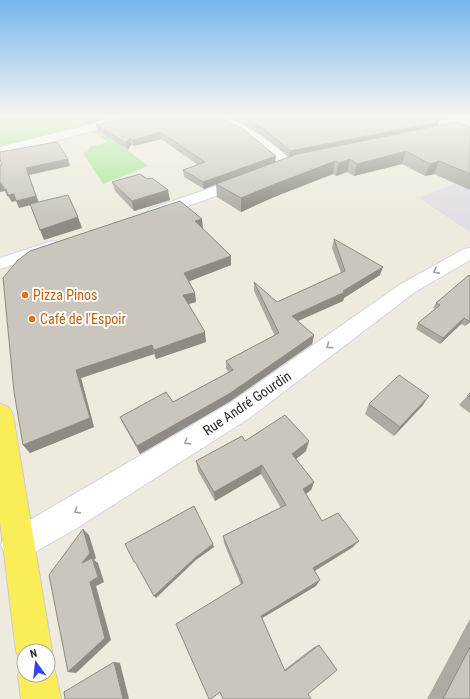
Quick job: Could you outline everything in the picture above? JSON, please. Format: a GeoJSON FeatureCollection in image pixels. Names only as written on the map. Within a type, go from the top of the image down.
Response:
{"type":"FeatureCollection","features":[{"type":"Feature","properties":{"kind":"main road"},"geometry":{"type":"LineString","coordinates":[[0,415],[17,545],[33,643]]}},
{"type":"Feature","properties":{"kind":"street"},"geometry":{"type":"LineString","coordinates":[[144,216],[200,197],[292,162],[273,150]]}},
{"type":"Feature","properties":{"kind":"street"},"geometry":{"type":"LineString","coordinates":[[0,264],[62,242]]}},
{"type":"Feature","properties":{"kind":"street","name":"Rue André Gourdin"},"geometry":{"type":"LineString","coordinates":[[17,545],[66,517],[239,411],[408,288],[468,256]]}},
{"type":"Feature","properties":{"kind":"shaded area"},"geometry":{"type":"Polygon","coordinates":[[[468,150],[470,150],[470,232],[419,198],[463,180],[468,150]]]}},
{"type":"Feature","properties":{"kind":"green space"},"geometry":{"type":"Polygon","coordinates":[[[89,150],[127,150],[148,166],[103,184],[83,153],[89,150]]]}},
{"type":"Feature","properties":{"kind":"building"},"geometry":{"type":"Polygon","coordinates":[[[14,150],[62,150],[68,159],[26,168],[36,196],[16,201],[14,194],[8,195],[6,189],[4,189],[2,184],[0,184],[0,165],[2,165],[0,152],[14,150]]]}},
{"type":"Feature","properties":{"kind":"building"},"geometry":{"type":"Polygon","coordinates":[[[186,150],[268,150],[276,156],[203,182],[183,170],[205,162],[186,150]]]}},
{"type":"Feature","properties":{"kind":"building"},"geometry":{"type":"Polygon","coordinates":[[[319,150],[470,150],[470,174],[439,161],[430,164],[406,151],[357,164],[350,159],[339,163],[335,161],[241,198],[216,184],[297,154],[319,150]]]}},
{"type":"Feature","properties":{"kind":"building"},"geometry":{"type":"Polygon","coordinates":[[[140,174],[147,179],[152,178],[168,190],[132,201],[112,182],[140,174]]]}},
{"type":"Feature","properties":{"kind":"building"},"geometry":{"type":"Polygon","coordinates":[[[68,195],[78,217],[40,230],[30,204],[68,195]]]}},
{"type":"Feature","properties":{"kind":"building"},"geometry":{"type":"Polygon","coordinates":[[[180,201],[202,219],[195,221],[231,256],[184,273],[195,293],[183,295],[205,332],[154,350],[152,345],[76,370],[90,418],[23,445],[14,392],[3,278],[17,261],[30,251],[180,201]]]}},
{"type":"Feature","properties":{"kind":"building"},"geometry":{"type":"Polygon","coordinates":[[[334,239],[383,267],[343,291],[345,292],[292,316],[314,335],[229,394],[137,446],[120,417],[166,392],[173,402],[233,370],[226,361],[279,333],[254,282],[277,302],[345,271],[334,239]]]}},
{"type":"Feature","properties":{"kind":"building"},"geometry":{"type":"Polygon","coordinates":[[[469,275],[469,321],[464,318],[443,338],[418,323],[440,305],[436,303],[469,275]]]}},
{"type":"Feature","properties":{"kind":"building"},"geometry":{"type":"Polygon","coordinates":[[[399,375],[429,396],[400,427],[369,404],[399,375]]]}},
{"type":"Feature","properties":{"kind":"building"},"geometry":{"type":"Polygon","coordinates":[[[285,415],[309,441],[292,454],[314,482],[303,489],[322,521],[338,513],[359,541],[313,568],[320,580],[261,616],[285,671],[319,645],[337,670],[308,694],[311,699],[223,699],[220,692],[209,699],[176,624],[243,583],[223,536],[286,505],[262,465],[214,492],[196,461],[242,436],[245,441],[285,415]]]}},
{"type":"Feature","properties":{"kind":"building"},"geometry":{"type":"Polygon","coordinates":[[[194,506],[213,544],[196,557],[154,596],[125,544],[194,506]]]}},
{"type":"Feature","properties":{"kind":"building"},"geometry":{"type":"Polygon","coordinates":[[[83,529],[90,553],[82,563],[92,558],[98,577],[90,582],[105,638],[68,672],[49,575],[83,529]]]}},
{"type":"Feature","properties":{"kind":"building"},"geometry":{"type":"Polygon","coordinates":[[[470,647],[470,699],[443,699],[470,647]]]}},
{"type":"Feature","properties":{"kind":"building"},"geometry":{"type":"Polygon","coordinates":[[[114,662],[123,699],[65,699],[64,692],[114,662]]]}},
{"type":"Feature","properties":{"kind":"place","name":"Pizza Pinos"},"geometry":{"type":"Point","coordinates":[25,295]}},
{"type":"Feature","properties":{"kind":"place","name":"Café de l'Espoir"},"geometry":{"type":"Point","coordinates":[32,319]}}]}
